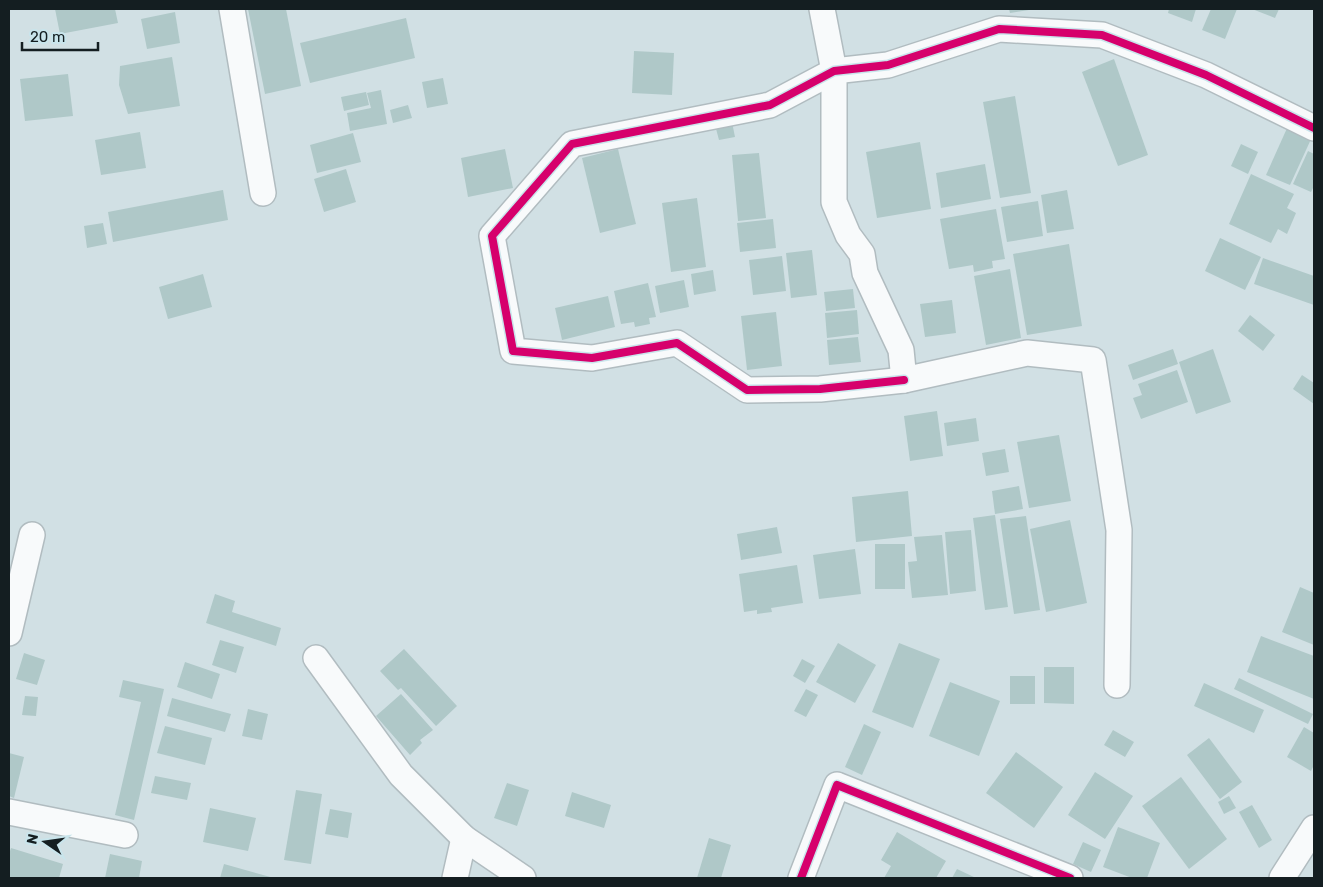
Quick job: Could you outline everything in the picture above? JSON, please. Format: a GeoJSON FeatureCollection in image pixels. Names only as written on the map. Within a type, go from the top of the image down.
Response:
{"type":"FeatureCollection","features":[{"type":"Feature","properties":{"kind":"street"},"geometry":{"type":"LineString","coordinates":[[232,9],[263,193]]}},
{"type":"Feature","properties":{"kind":"street"},"geometry":{"type":"LineString","coordinates":[[822,9],[834,71],[834,202],[848,234],[862,254],[865,273],[901,350],[904,380]]}},
{"type":"Feature","properties":{"kind":"street"},"geometry":{"type":"LineString","coordinates":[[1117,685],[1118,530],[1093,360],[1027,353],[904,380],[820,389],[747,390],[678,343],[592,358],[512,351],[492,236],[572,144],[770,105],[834,71],[888,65],[999,29],[1102,35],[1206,75],[1314,128]]}},
{"type":"Feature","properties":{"kind":"street"},"geometry":{"type":"LineString","coordinates":[[9,633],[32,535]]}},
{"type":"Feature","properties":{"kind":"street"},"geometry":{"type":"LineString","coordinates":[[316,658],[401,775],[464,838],[523,878]]}},
{"type":"Feature","properties":{"kind":"street"},"geometry":{"type":"LineString","coordinates":[[801,878],[837,785],[1070,878]]}},
{"type":"Feature","properties":{"kind":"street"},"geometry":{"type":"LineString","coordinates":[[9,812],[125,836]]}},
{"type":"Feature","properties":{"kind":"street"},"geometry":{"type":"LineString","coordinates":[[1282,878],[1314,828]]}},
{"type":"Feature","properties":{"kind":"street"},"geometry":{"type":"LineString","coordinates":[[455,878],[464,838]]}},
{"type":"Feature","properties":{"kind":"building"},"geometry":{"type":"Polygon","coordinates":[[[55,9],[115,9],[118,23],[60,34],[55,9]]]}},
{"type":"Feature","properties":{"kind":"building"},"geometry":{"type":"Polygon","coordinates":[[[248,9],[286,9],[301,86],[265,94],[248,9]]]}},
{"type":"Feature","properties":{"kind":"building"},"geometry":{"type":"Polygon","coordinates":[[[1009,9],[1029,9],[1029,10],[1010,13],[1009,9]]]}},
{"type":"Feature","properties":{"kind":"building"},"geometry":{"type":"Polygon","coordinates":[[[1169,9],[1196,9],[1192,22],[1168,13],[1169,9]]]}},
{"type":"Feature","properties":{"kind":"building"},"geometry":{"type":"Polygon","coordinates":[[[1211,9],[1237,9],[1225,39],[1202,30],[1211,9]]]}},
{"type":"Feature","properties":{"kind":"building"},"geometry":{"type":"Polygon","coordinates":[[[1252,9],[1279,9],[1275,18],[1252,9]]]}},
{"type":"Feature","properties":{"kind":"building"},"geometry":{"type":"Polygon","coordinates":[[[175,12],[180,43],[147,49],[141,19],[175,12]]]}},
{"type":"Feature","properties":{"kind":"building"},"geometry":{"type":"Polygon","coordinates":[[[406,18],[415,58],[310,83],[300,43],[406,18]]]}},
{"type":"Feature","properties":{"kind":"building"},"geometry":{"type":"Polygon","coordinates":[[[634,51],[674,53],[672,95],[632,93],[634,51]]]}},
{"type":"Feature","properties":{"kind":"building"},"geometry":{"type":"Polygon","coordinates":[[[172,57],[180,106],[128,114],[119,85],[120,66],[172,57]]]}},
{"type":"Feature","properties":{"kind":"building"},"geometry":{"type":"Polygon","coordinates":[[[1114,59],[1148,155],[1118,166],[1082,72],[1114,59]]]}},
{"type":"Feature","properties":{"kind":"building"},"geometry":{"type":"Polygon","coordinates":[[[68,74],[73,116],[25,121],[20,79],[68,74]]]}},
{"type":"Feature","properties":{"kind":"building"},"geometry":{"type":"Polygon","coordinates":[[[443,78],[448,104],[427,108],[422,82],[443,78]]]}},
{"type":"Feature","properties":{"kind":"building"},"geometry":{"type":"Polygon","coordinates":[[[381,90],[387,124],[350,131],[347,113],[371,108],[367,93],[381,90]]]}},
{"type":"Feature","properties":{"kind":"building"},"geometry":{"type":"Polygon","coordinates":[[[366,92],[369,105],[344,111],[341,97],[366,92]]]}},
{"type":"Feature","properties":{"kind":"building"},"geometry":{"type":"Polygon","coordinates":[[[1015,96],[1031,193],[1000,198],[983,102],[1015,96]]]}},
{"type":"Feature","properties":{"kind":"building"},"geometry":{"type":"Polygon","coordinates":[[[408,105],[412,118],[393,123],[390,110],[408,105]]]}},
{"type":"Feature","properties":{"kind":"building"},"geometry":{"type":"Polygon","coordinates":[[[732,122],[735,137],[719,140],[715,125],[732,122]]]}},
{"type":"Feature","properties":{"kind":"building"},"geometry":{"type":"Polygon","coordinates":[[[1288,126],[1312,137],[1290,185],[1266,175],[1288,126]]]}},
{"type":"Feature","properties":{"kind":"building"},"geometry":{"type":"Polygon","coordinates":[[[140,132],[146,168],[101,175],[95,140],[140,132]]]}},
{"type":"Feature","properties":{"kind":"building"},"geometry":{"type":"Polygon","coordinates":[[[353,133],[361,162],[317,173],[310,145],[353,133]]]}},
{"type":"Feature","properties":{"kind":"building"},"geometry":{"type":"Polygon","coordinates":[[[920,142],[931,209],[877,218],[866,152],[920,142]]]}},
{"type":"Feature","properties":{"kind":"building"},"geometry":{"type":"Polygon","coordinates":[[[1241,144],[1258,152],[1248,174],[1231,166],[1241,144]]]}},
{"type":"Feature","properties":{"kind":"building"},"geometry":{"type":"Polygon","coordinates":[[[505,149],[513,188],[468,197],[461,158],[505,149]]]}},
{"type":"Feature","properties":{"kind":"building"},"geometry":{"type":"Polygon","coordinates":[[[618,149],[636,224],[600,233],[582,158],[618,149]]]}},
{"type":"Feature","properties":{"kind":"building"},"geometry":{"type":"Polygon","coordinates":[[[1308,151],[1314,154],[1314,186],[1311,192],[1293,184],[1308,151]]]}},
{"type":"Feature","properties":{"kind":"building"},"geometry":{"type":"Polygon","coordinates":[[[759,153],[766,218],[738,221],[732,155],[759,153]]]}},
{"type":"Feature","properties":{"kind":"building"},"geometry":{"type":"Polygon","coordinates":[[[985,164],[991,199],[941,208],[936,173],[985,164]]]}},
{"type":"Feature","properties":{"kind":"building"},"geometry":{"type":"Polygon","coordinates":[[[346,169],[356,202],[324,212],[314,179],[346,169]]]}},
{"type":"Feature","properties":{"kind":"building"},"geometry":{"type":"Polygon","coordinates":[[[1251,174],[1294,194],[1287,208],[1296,213],[1287,234],[1278,229],[1271,243],[1229,224],[1251,174]]]}},
{"type":"Feature","properties":{"kind":"building"},"geometry":{"type":"Polygon","coordinates":[[[223,190],[228,220],[113,242],[108,212],[223,190]]]}},
{"type":"Feature","properties":{"kind":"building"},"geometry":{"type":"Polygon","coordinates":[[[1067,190],[1074,229],[1047,233],[1041,195],[1067,190]]]}},
{"type":"Feature","properties":{"kind":"building"},"geometry":{"type":"Polygon","coordinates":[[[697,198],[706,267],[671,272],[662,203],[697,198]]]}},
{"type":"Feature","properties":{"kind":"building"},"geometry":{"type":"Polygon","coordinates":[[[1038,201],[1043,236],[1007,242],[1001,207],[1038,201]]]}},
{"type":"Feature","properties":{"kind":"building"},"geometry":{"type":"Polygon","coordinates":[[[996,209],[1005,259],[992,261],[993,268],[974,272],[973,265],[949,269],[940,219],[996,209]]]}},
{"type":"Feature","properties":{"kind":"building"},"geometry":{"type":"Polygon","coordinates":[[[773,219],[776,248],[740,252],[737,223],[773,219]]]}},
{"type":"Feature","properties":{"kind":"building"},"geometry":{"type":"Polygon","coordinates":[[[103,223],[107,244],[87,248],[84,226],[103,223]]]}},
{"type":"Feature","properties":{"kind":"building"},"geometry":{"type":"Polygon","coordinates":[[[1220,238],[1261,257],[1245,290],[1205,271],[1220,238]]]}},
{"type":"Feature","properties":{"kind":"building"},"geometry":{"type":"Polygon","coordinates":[[[1069,244],[1082,326],[1027,335],[1013,254],[1069,244]]]}},
{"type":"Feature","properties":{"kind":"building"},"geometry":{"type":"Polygon","coordinates":[[[812,250],[817,295],[791,298],[786,253],[812,250]]]}},
{"type":"Feature","properties":{"kind":"building"},"geometry":{"type":"Polygon","coordinates":[[[782,256],[786,291],[753,295],[749,260],[782,256]]]}},
{"type":"Feature","properties":{"kind":"building"},"geometry":{"type":"Polygon","coordinates":[[[1263,258],[1314,276],[1314,305],[1254,284],[1263,258]]]}},
{"type":"Feature","properties":{"kind":"building"},"geometry":{"type":"Polygon","coordinates":[[[1010,269],[1021,338],[986,345],[974,276],[1010,269]]]}},
{"type":"Feature","properties":{"kind":"building"},"geometry":{"type":"Polygon","coordinates":[[[713,270],[716,291],[694,295],[691,274],[713,270]]]}},
{"type":"Feature","properties":{"kind":"building"},"geometry":{"type":"Polygon","coordinates":[[[203,274],[212,307],[168,319],[159,287],[203,274]]]}},
{"type":"Feature","properties":{"kind":"building"},"geometry":{"type":"Polygon","coordinates":[[[684,280],[689,307],[660,313],[655,286],[684,280]]]}},
{"type":"Feature","properties":{"kind":"building"},"geometry":{"type":"Polygon","coordinates":[[[648,283],[656,317],[649,318],[650,324],[635,327],[634,322],[621,324],[614,291],[648,283]]]}},
{"type":"Feature","properties":{"kind":"building"},"geometry":{"type":"Polygon","coordinates":[[[853,289],[855,308],[826,311],[824,292],[853,289]]]}},
{"type":"Feature","properties":{"kind":"building"},"geometry":{"type":"Polygon","coordinates":[[[608,296],[615,327],[562,340],[555,308],[608,296]]]}},
{"type":"Feature","properties":{"kind":"building"},"geometry":{"type":"Polygon","coordinates":[[[952,300],[956,333],[925,337],[920,304],[952,300]]]}},
{"type":"Feature","properties":{"kind":"building"},"geometry":{"type":"Polygon","coordinates":[[[857,310],[859,334],[827,338],[825,313],[857,310]]]}},
{"type":"Feature","properties":{"kind":"building"},"geometry":{"type":"Polygon","coordinates":[[[776,312],[782,366],[747,370],[741,316],[776,312]]]}},
{"type":"Feature","properties":{"kind":"building"},"geometry":{"type":"Polygon","coordinates":[[[1250,315],[1275,335],[1263,351],[1238,331],[1250,315]]]}},
{"type":"Feature","properties":{"kind":"building"},"geometry":{"type":"Polygon","coordinates":[[[858,337],[861,362],[829,365],[827,340],[858,337]]]}},
{"type":"Feature","properties":{"kind":"building"},"geometry":{"type":"Polygon","coordinates":[[[1173,349],[1178,364],[1133,380],[1128,365],[1173,349]]]}},
{"type":"Feature","properties":{"kind":"building"},"geometry":{"type":"Polygon","coordinates":[[[1213,349],[1231,402],[1196,414],[1179,362],[1213,349]]]}},
{"type":"Feature","properties":{"kind":"building"},"geometry":{"type":"Polygon","coordinates":[[[1177,370],[1188,402],[1141,419],[1133,398],[1142,395],[1138,384],[1177,370]]]}},
{"type":"Feature","properties":{"kind":"building"},"geometry":{"type":"Polygon","coordinates":[[[1302,375],[1314,383],[1314,404],[1293,389],[1302,375]]]}},
{"type":"Feature","properties":{"kind":"building"},"geometry":{"type":"Polygon","coordinates":[[[937,411],[943,456],[910,461],[904,416],[937,411]]]}},
{"type":"Feature","properties":{"kind":"building"},"geometry":{"type":"Polygon","coordinates":[[[976,418],[979,441],[947,446],[944,423],[976,418]]]}},
{"type":"Feature","properties":{"kind":"building"},"geometry":{"type":"Polygon","coordinates":[[[1059,435],[1071,501],[1029,508],[1017,442],[1059,435]]]}},
{"type":"Feature","properties":{"kind":"building"},"geometry":{"type":"Polygon","coordinates":[[[1005,449],[1009,472],[986,476],[982,453],[1005,449]]]}},
{"type":"Feature","properties":{"kind":"building"},"geometry":{"type":"Polygon","coordinates":[[[1019,486],[1023,509],[995,514],[992,491],[1019,486]]]}},
{"type":"Feature","properties":{"kind":"building"},"geometry":{"type":"Polygon","coordinates":[[[908,491],[912,536],[856,542],[852,497],[908,491]]]}},
{"type":"Feature","properties":{"kind":"building"},"geometry":{"type":"Polygon","coordinates":[[[995,515],[1008,607],[985,610],[973,518],[995,515]]]}},
{"type":"Feature","properties":{"kind":"building"},"geometry":{"type":"Polygon","coordinates":[[[1026,516],[1040,610],[1014,614],[1000,519],[1026,516]]]}},
{"type":"Feature","properties":{"kind":"building"},"geometry":{"type":"Polygon","coordinates":[[[1070,520],[1087,603],[1046,612],[1030,529],[1070,520]]]}},
{"type":"Feature","properties":{"kind":"building"},"geometry":{"type":"Polygon","coordinates":[[[777,527],[782,553],[741,560],[737,534],[777,527]]]}},
{"type":"Feature","properties":{"kind":"building"},"geometry":{"type":"Polygon","coordinates":[[[971,530],[976,591],[950,594],[945,532],[971,530]]]}},
{"type":"Feature","properties":{"kind":"building"},"geometry":{"type":"Polygon","coordinates":[[[942,535],[948,595],[912,598],[908,562],[917,561],[914,537],[942,535]]]}},
{"type":"Feature","properties":{"kind":"building"},"geometry":{"type":"Polygon","coordinates":[[[875,544],[905,544],[905,589],[875,589],[875,544]]]}},
{"type":"Feature","properties":{"kind":"building"},"geometry":{"type":"Polygon","coordinates":[[[855,549],[861,594],[819,599],[813,555],[855,549]]]}},
{"type":"Feature","properties":{"kind":"building"},"geometry":{"type":"Polygon","coordinates":[[[797,565],[803,603],[771,608],[772,612],[757,614],[757,610],[744,612],[739,574],[797,565]]]}},
{"type":"Feature","properties":{"kind":"building"},"geometry":{"type":"Polygon","coordinates":[[[1300,587],[1314,593],[1314,645],[1282,632],[1300,587]]]}},
{"type":"Feature","properties":{"kind":"building"},"geometry":{"type":"Polygon","coordinates":[[[215,594],[235,601],[232,612],[281,628],[276,646],[206,623],[215,594]]]}},
{"type":"Feature","properties":{"kind":"building"},"geometry":{"type":"Polygon","coordinates":[[[1261,636],[1314,656],[1314,699],[1247,672],[1261,636]]]}},
{"type":"Feature","properties":{"kind":"building"},"geometry":{"type":"Polygon","coordinates":[[[220,640],[244,647],[236,673],[212,665],[220,640]]]}},
{"type":"Feature","properties":{"kind":"building"},"geometry":{"type":"Polygon","coordinates":[[[838,643],[876,665],[855,703],[816,682],[838,643]]]}},
{"type":"Feature","properties":{"kind":"building"},"geometry":{"type":"Polygon","coordinates":[[[899,643],[940,659],[913,728],[872,712],[899,643]]]}},
{"type":"Feature","properties":{"kind":"building"},"geometry":{"type":"Polygon","coordinates":[[[404,649],[457,706],[436,726],[401,688],[398,690],[380,671],[404,649]]]}},
{"type":"Feature","properties":{"kind":"building"},"geometry":{"type":"Polygon","coordinates":[[[24,653],[45,660],[37,685],[16,679],[24,653]]]}},
{"type":"Feature","properties":{"kind":"building"},"geometry":{"type":"Polygon","coordinates":[[[802,659],[815,666],[805,683],[793,676],[802,659]]]}},
{"type":"Feature","properties":{"kind":"building"},"geometry":{"type":"Polygon","coordinates":[[[185,662],[220,674],[212,699],[177,687],[185,662]]]}},
{"type":"Feature","properties":{"kind":"building"},"geometry":{"type":"Polygon","coordinates":[[[1044,667],[1074,667],[1074,704],[1044,703],[1044,667]]]}},
{"type":"Feature","properties":{"kind":"building"},"geometry":{"type":"Polygon","coordinates":[[[1010,676],[1035,676],[1035,704],[1010,704],[1010,676]]]}},
{"type":"Feature","properties":{"kind":"building"},"geometry":{"type":"Polygon","coordinates":[[[1239,678],[1313,714],[1308,724],[1234,689],[1239,678]]]}},
{"type":"Feature","properties":{"kind":"building"},"geometry":{"type":"Polygon","coordinates":[[[123,680],[164,689],[134,820],[115,815],[141,702],[119,697],[123,680]]]}},
{"type":"Feature","properties":{"kind":"building"},"geometry":{"type":"Polygon","coordinates":[[[950,682],[1000,701],[979,756],[929,736],[950,682]]]}},
{"type":"Feature","properties":{"kind":"building"},"geometry":{"type":"Polygon","coordinates":[[[1204,683],[1264,710],[1254,733],[1194,706],[1204,683]]]}},
{"type":"Feature","properties":{"kind":"building"},"geometry":{"type":"Polygon","coordinates":[[[806,689],[818,695],[806,717],[794,711],[806,689]]]}},
{"type":"Feature","properties":{"kind":"building"},"geometry":{"type":"Polygon","coordinates":[[[401,694],[433,730],[420,740],[422,743],[410,755],[376,716],[401,694]]]}},
{"type":"Feature","properties":{"kind":"building"},"geometry":{"type":"Polygon","coordinates":[[[25,696],[38,697],[36,716],[22,715],[25,696]]]}},
{"type":"Feature","properties":{"kind":"building"},"geometry":{"type":"Polygon","coordinates":[[[172,698],[231,714],[225,732],[167,716],[172,698]]]}},
{"type":"Feature","properties":{"kind":"building"},"geometry":{"type":"Polygon","coordinates":[[[248,709],[268,714],[262,740],[242,736],[248,709]]]}},
{"type":"Feature","properties":{"kind":"building"},"geometry":{"type":"Polygon","coordinates":[[[864,724],[881,732],[862,775],[845,767],[864,724]]]}},
{"type":"Feature","properties":{"kind":"building"},"geometry":{"type":"Polygon","coordinates":[[[165,726],[212,738],[205,765],[157,753],[165,726]]]}},
{"type":"Feature","properties":{"kind":"building"},"geometry":{"type":"Polygon","coordinates":[[[1304,727],[1314,733],[1314,765],[1311,771],[1287,757],[1304,727]]]}},
{"type":"Feature","properties":{"kind":"building"},"geometry":{"type":"Polygon","coordinates":[[[1113,730],[1134,742],[1125,757],[1104,745],[1113,730]]]}},
{"type":"Feature","properties":{"kind":"building"},"geometry":{"type":"Polygon","coordinates":[[[1209,738],[1242,782],[1220,799],[1187,755],[1209,738]]]}},
{"type":"Feature","properties":{"kind":"building"},"geometry":{"type":"Polygon","coordinates":[[[1016,752],[1063,787],[1034,828],[986,793],[1016,752]]]}},
{"type":"Feature","properties":{"kind":"building"},"geometry":{"type":"Polygon","coordinates":[[[9,753],[24,757],[14,798],[9,796],[9,753]]]}},
{"type":"Feature","properties":{"kind":"building"},"geometry":{"type":"Polygon","coordinates":[[[1095,772],[1133,796],[1105,839],[1068,815],[1095,772]]]}},
{"type":"Feature","properties":{"kind":"building"},"geometry":{"type":"Polygon","coordinates":[[[155,776],[191,783],[187,800],[151,793],[155,776]]]}},
{"type":"Feature","properties":{"kind":"building"},"geometry":{"type":"Polygon","coordinates":[[[1181,777],[1227,839],[1189,869],[1142,806],[1181,777]]]}},
{"type":"Feature","properties":{"kind":"building"},"geometry":{"type":"Polygon","coordinates":[[[507,783],[529,790],[517,826],[494,818],[507,783]]]}},
{"type":"Feature","properties":{"kind":"building"},"geometry":{"type":"Polygon","coordinates":[[[296,790],[322,794],[311,864],[284,860],[296,790]]]}},
{"type":"Feature","properties":{"kind":"building"},"geometry":{"type":"Polygon","coordinates":[[[572,792],[611,805],[604,828],[565,816],[572,792]]]}},
{"type":"Feature","properties":{"kind":"building"},"geometry":{"type":"Polygon","coordinates":[[[1229,796],[1236,808],[1224,814],[1218,802],[1229,796]]]}},
{"type":"Feature","properties":{"kind":"building"},"geometry":{"type":"Polygon","coordinates":[[[1252,805],[1272,840],[1259,848],[1239,812],[1252,805]]]}},
{"type":"Feature","properties":{"kind":"building"},"geometry":{"type":"Polygon","coordinates":[[[210,808],[256,818],[248,851],[203,842],[210,808]]]}},
{"type":"Feature","properties":{"kind":"building"},"geometry":{"type":"Polygon","coordinates":[[[330,809],[352,813],[348,838],[325,834],[330,809]]]}},
{"type":"Feature","properties":{"kind":"building"},"geometry":{"type":"Polygon","coordinates":[[[1118,827],[1160,843],[1147,878],[1132,878],[1103,867],[1118,827]]]}},
{"type":"Feature","properties":{"kind":"building"},"geometry":{"type":"Polygon","coordinates":[[[897,832],[946,861],[936,878],[884,878],[891,866],[881,860],[897,832]]]}},
{"type":"Feature","properties":{"kind":"building"},"geometry":{"type":"Polygon","coordinates":[[[709,838],[731,845],[721,878],[697,878],[709,838]]]}},
{"type":"Feature","properties":{"kind":"building"},"geometry":{"type":"Polygon","coordinates":[[[1083,842],[1101,850],[1091,872],[1073,864],[1083,842]]]}},
{"type":"Feature","properties":{"kind":"building"},"geometry":{"type":"Polygon","coordinates":[[[11,848],[63,864],[59,878],[9,878],[9,854],[11,848]]]}},
{"type":"Feature","properties":{"kind":"building"},"geometry":{"type":"Polygon","coordinates":[[[110,854],[142,861],[139,878],[105,878],[110,854]]]}},
{"type":"Feature","properties":{"kind":"building"},"geometry":{"type":"Polygon","coordinates":[[[224,864],[274,878],[220,878],[224,864]]]}},
{"type":"Feature","properties":{"kind":"building"},"geometry":{"type":"Polygon","coordinates":[[[957,869],[976,878],[952,878],[957,869]]]}},
{"type":"Feature","properties":{"kind":"cycle path"},"geometry":{"type":"LineString","coordinates":[[904,380],[820,389],[747,390],[677,343],[592,358],[513,351],[492,236],[572,144],[770,105],[834,71],[888,65],[999,29],[1102,35],[1206,75],[1314,128]]}},
{"type":"Feature","properties":{"kind":"cycle path"},"geometry":{"type":"LineString","coordinates":[[801,878],[837,785],[1070,878]]}}]}
